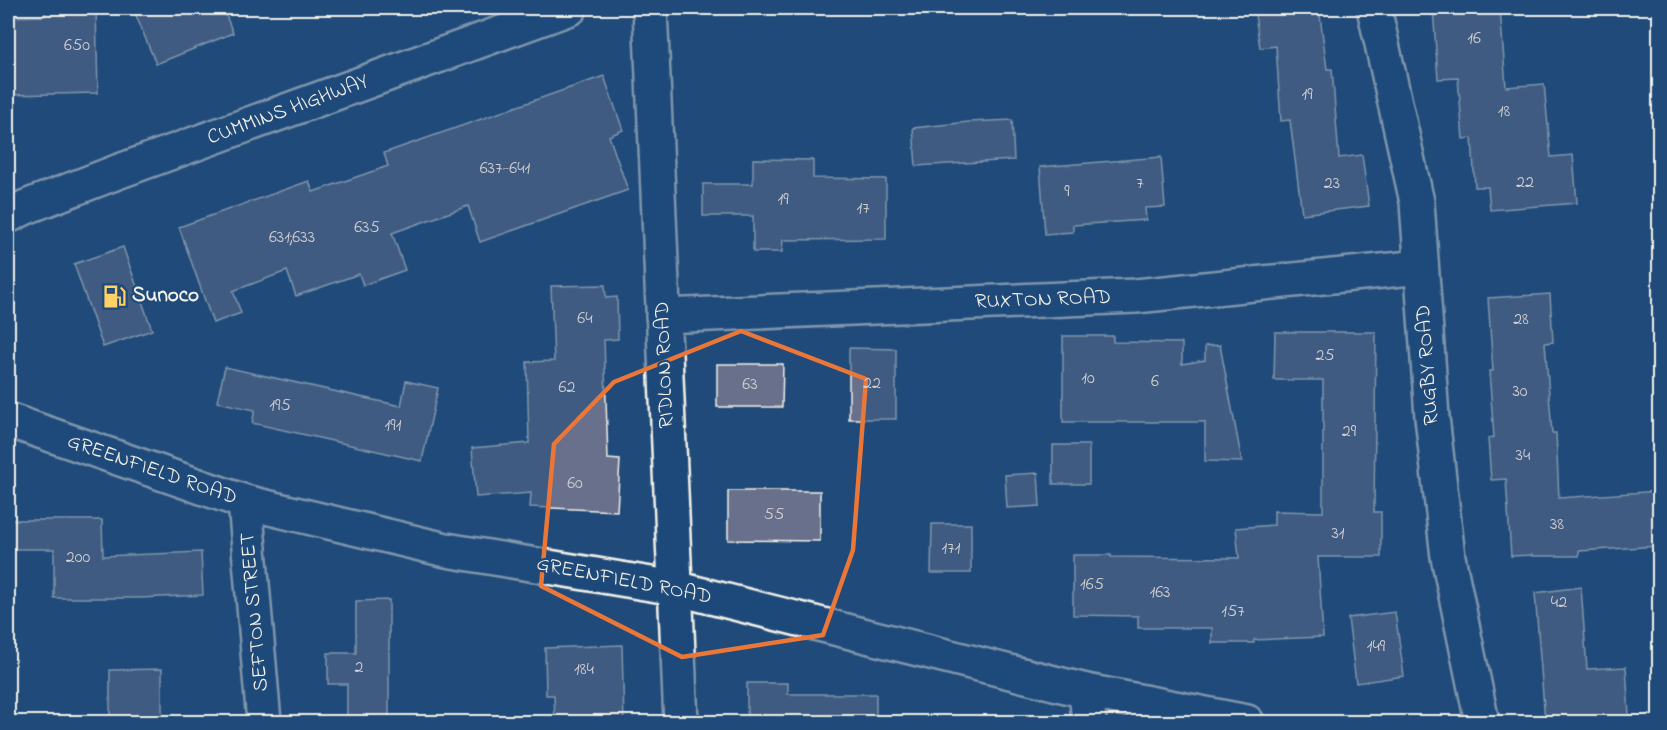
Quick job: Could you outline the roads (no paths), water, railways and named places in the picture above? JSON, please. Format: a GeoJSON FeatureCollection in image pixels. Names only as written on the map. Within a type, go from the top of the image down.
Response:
{"type":"FeatureCollection","features":[{"type":"Feature","properties":{"kind":"street","name":"CUMMINS HIGHWAY"},"geometry":{"type":"LineString","coordinates":[[8,216],[117,172],[570,8]]}},
{"type":"Feature","properties":{"kind":"street","name":"RIDLON ROAD"},"geometry":{"type":"LineString","coordinates":[[650,8],[681,723]]}},
{"type":"Feature","properties":{"kind":"street","name":"RUGBY ROAD"},"geometry":{"type":"LineString","coordinates":[[1374,8],[1417,202],[1432,417],[1448,557],[1482,723]]}},
{"type":"Feature","properties":{"kind":"street","name":"RUXTON ROAD"},"geometry":{"type":"LineString","coordinates":[[663,316],[1136,296],[1421,267]]}},
{"type":"Feature","properties":{"kind":"street","name":"GREENFIELD ROAD"},"geometry":{"type":"LineString","coordinates":[[8,420],[245,502],[446,550],[675,588],[1088,707],[1247,723]]}},
{"type":"Feature","properties":{"kind":"street","name":"SEFTON STREET"},"geometry":{"type":"LineString","coordinates":[[245,502],[264,723]]}},
{"type":"Feature","properties":{"kind":"place","name":"Sunoco"},"geometry":{"type":"Point","coordinates":[114,296]}}]}
